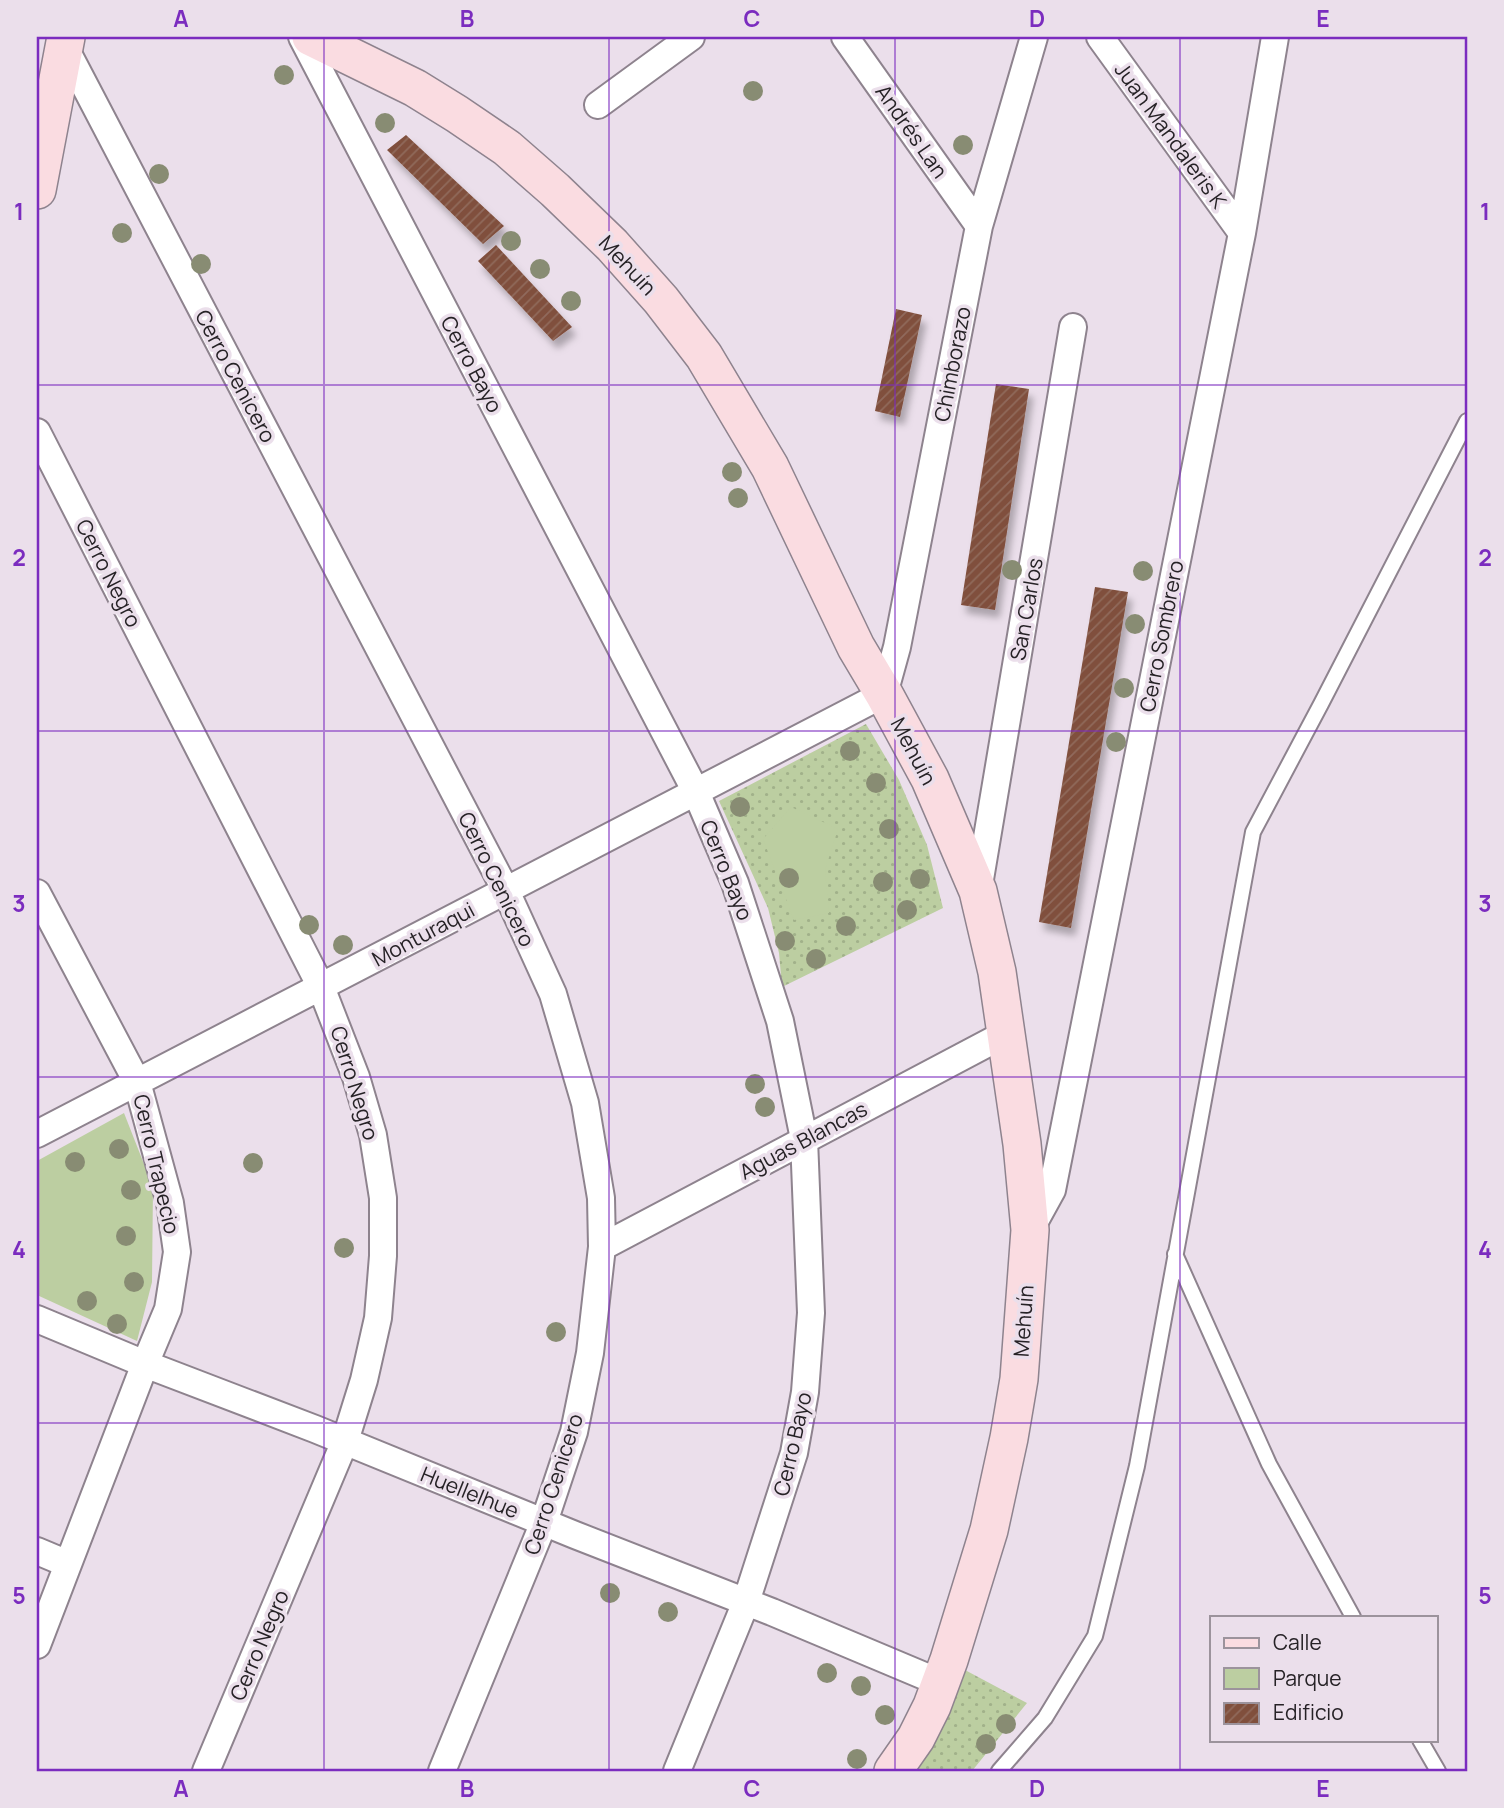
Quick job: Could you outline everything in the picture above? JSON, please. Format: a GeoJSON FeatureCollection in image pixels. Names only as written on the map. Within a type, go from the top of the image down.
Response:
{"type":"FeatureCollection","features":[{"type":"Feature","properties":{"kind":"street","name":"Cerro Bayo"},"geometry":{"type":"LineString","coordinates":[[302,37],[696,792],[735,883],[780,1021],[804,1139],[811,1313],[805,1392],[794,1453],[746,1602],[677,1771]]}},
{"type":"Feature","properties":{"kind":"street","name":"Mehuín"},"geometry":{"type":"LineString","coordinates":[[311,37],[415,88],[507,148],[612,245],[661,300],[704,356],[770,467],[856,647],[930,779],[978,891],[997,972],[1022,1144],[1030,1230],[1019,1379],[989,1530],[941,1683],[916,1738],[893,1771]]}},
{"type":"Feature","properties":{"kind":"street"},"geometry":{"type":"LineString","coordinates":[[598,105],[691,37]]}},
{"type":"Feature","properties":{"kind":"street","name":"Andrés Lan"},"geometry":{"type":"LineString","coordinates":[[845,37],[979,226]]}},
{"type":"Feature","properties":{"kind":"street","name":"Chimborazo"},"geometry":{"type":"LineString","coordinates":[[884,694],[897,647],[979,226],[1034,37]]}},
{"type":"Feature","properties":{"kind":"street","name":"Juan Mandaleris K"},"geometry":{"type":"LineString","coordinates":[[1100,37],[1242,233]]}},
{"type":"Feature","properties":{"kind":"street","name":"Cerro Sombrero"},"geometry":{"type":"LineString","coordinates":[[1030,1230],[1052,1190],[1242,233],[1275,37]]}},
{"type":"Feature","properties":{"kind":"street"},"geometry":{"type":"LineString","coordinates":[[37,190],[65,42]]}},
{"type":"Feature","properties":{"kind":"street","name":"Cerro Cenicero"},"geometry":{"type":"LineString","coordinates":[[65,42],[506,891],[553,994],[585,1104],[601,1198],[603,1247],[590,1353],[574,1432],[544,1522],[442,1771]]}},
{"type":"Feature","properties":{"kind":"street","name":"San Carlos"},"geometry":{"type":"LineString","coordinates":[[978,891],[1073,327]]}},
{"type":"Feature","properties":{"kind":"street","name":"Cerro Negro"},"geometry":{"type":"LineString","coordinates":[[37,432],[321,987],[356,1077],[373,1135],[383,1198],[383,1256],[378,1318],[364,1380],[345,1441],[206,1771]]}},
{"type":"Feature","properties":{"kind":"street","name":"Monturaqui"},"geometry":{"type":"LineString","coordinates":[[37,1134],[884,694]]}},
{"type":"Feature","properties":{"kind":"street","name":"Cerro Trapecio"},"geometry":{"type":"LineString","coordinates":[[37,893],[137,1082],[170,1203],[177,1252],[168,1309],[37,1645]]}},
{"type":"Feature","properties":{"kind":"street","name":"Aguas Blancas"},"geometry":{"type":"LineString","coordinates":[[603,1247],[1005,1034]]}},
{"type":"Feature","properties":{"kind":"street","name":"Huellelhue"},"geometry":{"type":"LineString","coordinates":[[37,1319],[746,1602],[941,1683]]}},
{"type":"Feature","properties":{"kind":"street"},"geometry":{"type":"LineString","coordinates":[[37,1551],[68,1564]]}},
{"type":"Feature","properties":{"kind":"lane"},"geometry":{"type":"LineString","coordinates":[[999,1771],[1045,1718],[1096,1636],[1137,1466],[1253,832],[1467,421]]}},
{"type":"Feature","properties":{"kind":"lane"},"geometry":{"type":"LineString","coordinates":[[1175,1255],[1269,1464],[1352,1616]]}},
{"type":"Feature","properties":{"kind":"lane"},"geometry":{"type":"LineString","coordinates":[[1421,1742],[1438,1771]]}},
{"type":"Feature","properties":{"kind":"green space"},"geometry":{"type":"Polygon","coordinates":[[[866,724],[899,780],[927,845],[943,908],[782,987],[779,953],[768,908],[719,801],[866,724]]]}},
{"type":"Feature","properties":{"kind":"green space"},"geometry":{"type":"Polygon","coordinates":[[[791,807],[838,829],[825,870],[829,913],[794,920],[763,839],[791,807]]]}},
{"type":"Feature","properties":{"kind":"green space"},"geometry":{"type":"Polygon","coordinates":[[[124,1113],[153,1187],[152,1282],[137,1341],[37,1295],[37,1161],[124,1113]]]}},
{"type":"Feature","properties":{"kind":"green space"},"geometry":{"type":"Polygon","coordinates":[[[965,1670],[1027,1703],[972,1771],[909,1771],[939,1727],[965,1670]]]}},
{"type":"Feature","properties":{"kind":"building"},"geometry":{"type":"Polygon","coordinates":[[[406,135],[504,226],[483,244],[387,150],[406,135]]]}},
{"type":"Feature","properties":{"kind":"building"},"geometry":{"type":"Polygon","coordinates":[[[496,245],[572,327],[553,341],[478,261],[496,245]]]}},
{"type":"Feature","properties":{"kind":"building"},"geometry":{"type":"Polygon","coordinates":[[[896,309],[922,315],[900,417],[875,411],[896,309]]]}},
{"type":"Feature","properties":{"kind":"building"},"geometry":{"type":"Polygon","coordinates":[[[996,384],[1029,389],[995,610],[961,605],[996,384]]]}},
{"type":"Feature","properties":{"kind":"building"},"geometry":{"type":"Polygon","coordinates":[[[1095,587],[1128,592],[1071,928],[1039,922],[1095,587]]]}}]}
